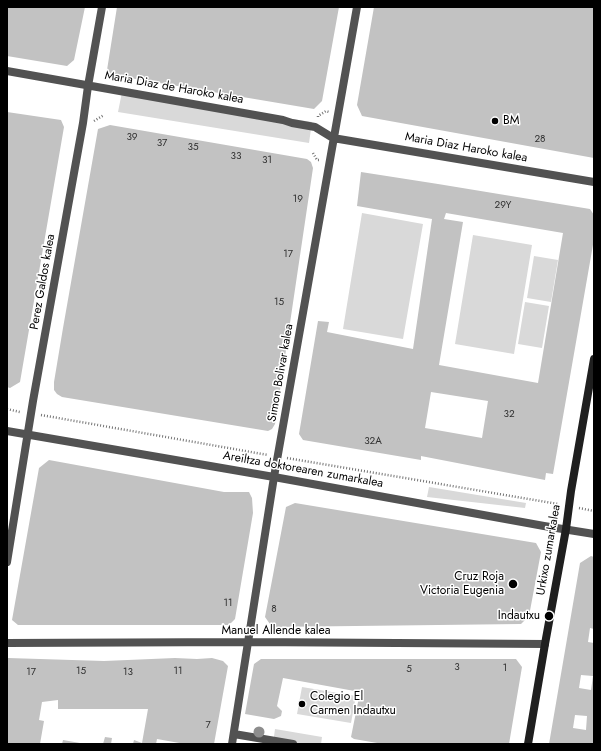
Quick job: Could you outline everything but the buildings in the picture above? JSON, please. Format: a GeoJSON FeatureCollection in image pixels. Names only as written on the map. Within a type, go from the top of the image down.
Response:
{"type":"FeatureCollection","features":[{"type":"Feature","properties":{"kind":"main road","name":"Urkixo zumarkalea"},"geometry":{"type":"LineString","coordinates":[[528,744],[594,359]]}},
{"type":"Feature","properties":{"kind":"street","name":"Perez Galdos kalea"},"geometry":{"type":"LineString","coordinates":[[7,562],[102,7]]}},
{"type":"Feature","properties":{"kind":"street","name":"Simon Bolivar kalea"},"geometry":{"type":"LineString","coordinates":[[232,744],[274,477],[357,7]]}},
{"type":"Feature","properties":{"kind":"street","name":"Maria Diaz de Haroko kalea"},"geometry":{"type":"LineString","coordinates":[[7,71],[283,120],[315,127],[333,138]]}},
{"type":"Feature","properties":{"kind":"street","name":"Maria Diaz Haroko kalea"},"geometry":{"type":"LineString","coordinates":[[333,138],[594,182]]}},
{"type":"Feature","properties":{"kind":"street","name":"Areiltza doktorearen zumarkalea"},"geometry":{"type":"LineString","coordinates":[[7,431],[594,534]]}},
{"type":"Feature","properties":{"kind":"street","name":"Manuel Allende kalea"},"geometry":{"type":"LineString","coordinates":[[7,643],[248,642],[545,644]]}},
{"type":"Feature","properties":{"kind":"street"},"geometry":{"type":"LineString","coordinates":[[234,734],[293,744]]}},
{"type":"Feature","properties":{"kind":"path"},"geometry":{"type":"LineString","coordinates":[[32,413],[594,511]]}},
{"type":"Feature","properties":{"kind":"shaded area"},"geometry":{"type":"Polygon","coordinates":[[[122,92],[312,122],[309,143],[118,112],[122,92]]]}},
{"type":"Feature","properties":{"kind":"shaded area"},"geometry":{"type":"Polygon","coordinates":[[[362,213],[423,224],[403,339],[343,329],[362,213]]]}},
{"type":"Feature","properties":{"kind":"shaded area"},"geometry":{"type":"Polygon","coordinates":[[[473,235],[532,245],[514,354],[455,344],[473,235]]]}},
{"type":"Feature","properties":{"kind":"shaded area"},"geometry":{"type":"Polygon","coordinates":[[[534,256],[558,260],[551,302],[527,298],[534,256]]]}},
{"type":"Feature","properties":{"kind":"shaded area"},"geometry":{"type":"Polygon","coordinates":[[[525,302],[549,306],[542,348],[518,344],[525,302]]]}},
{"type":"Feature","properties":{"kind":"shaded area"},"geometry":{"type":"Polygon","coordinates":[[[429,487],[526,503],[525,508],[427,497],[429,487]]]}},
{"type":"Feature","properties":{"kind":"shaded area"},"geometry":{"type":"Polygon","coordinates":[[[302,687],[356,696],[351,723],[297,714],[302,687]]]}},
{"type":"Feature","properties":{"kind":"shaded area"},"geometry":{"type":"Polygon","coordinates":[[[275,729],[322,737],[321,744],[273,744],[275,729]]]}},
{"type":"Feature","properties":{"kind":"place","name":"BM"},"geometry":{"type":"Point","coordinates":[495,121]}},
{"type":"Feature","properties":{"kind":"place","name":"Cruz Roja Victoria Eugenia"},"geometry":{"type":"Point","coordinates":[513,584]}},
{"type":"Feature","properties":{"kind":"place","name":"Indautxu"},"geometry":{"type":"Point","coordinates":[549,616]}},
{"type":"Feature","properties":{"kind":"place","name":"Colegio El Carmen Indautxu"},"geometry":{"type":"Point","coordinates":[302,704]}}]}
